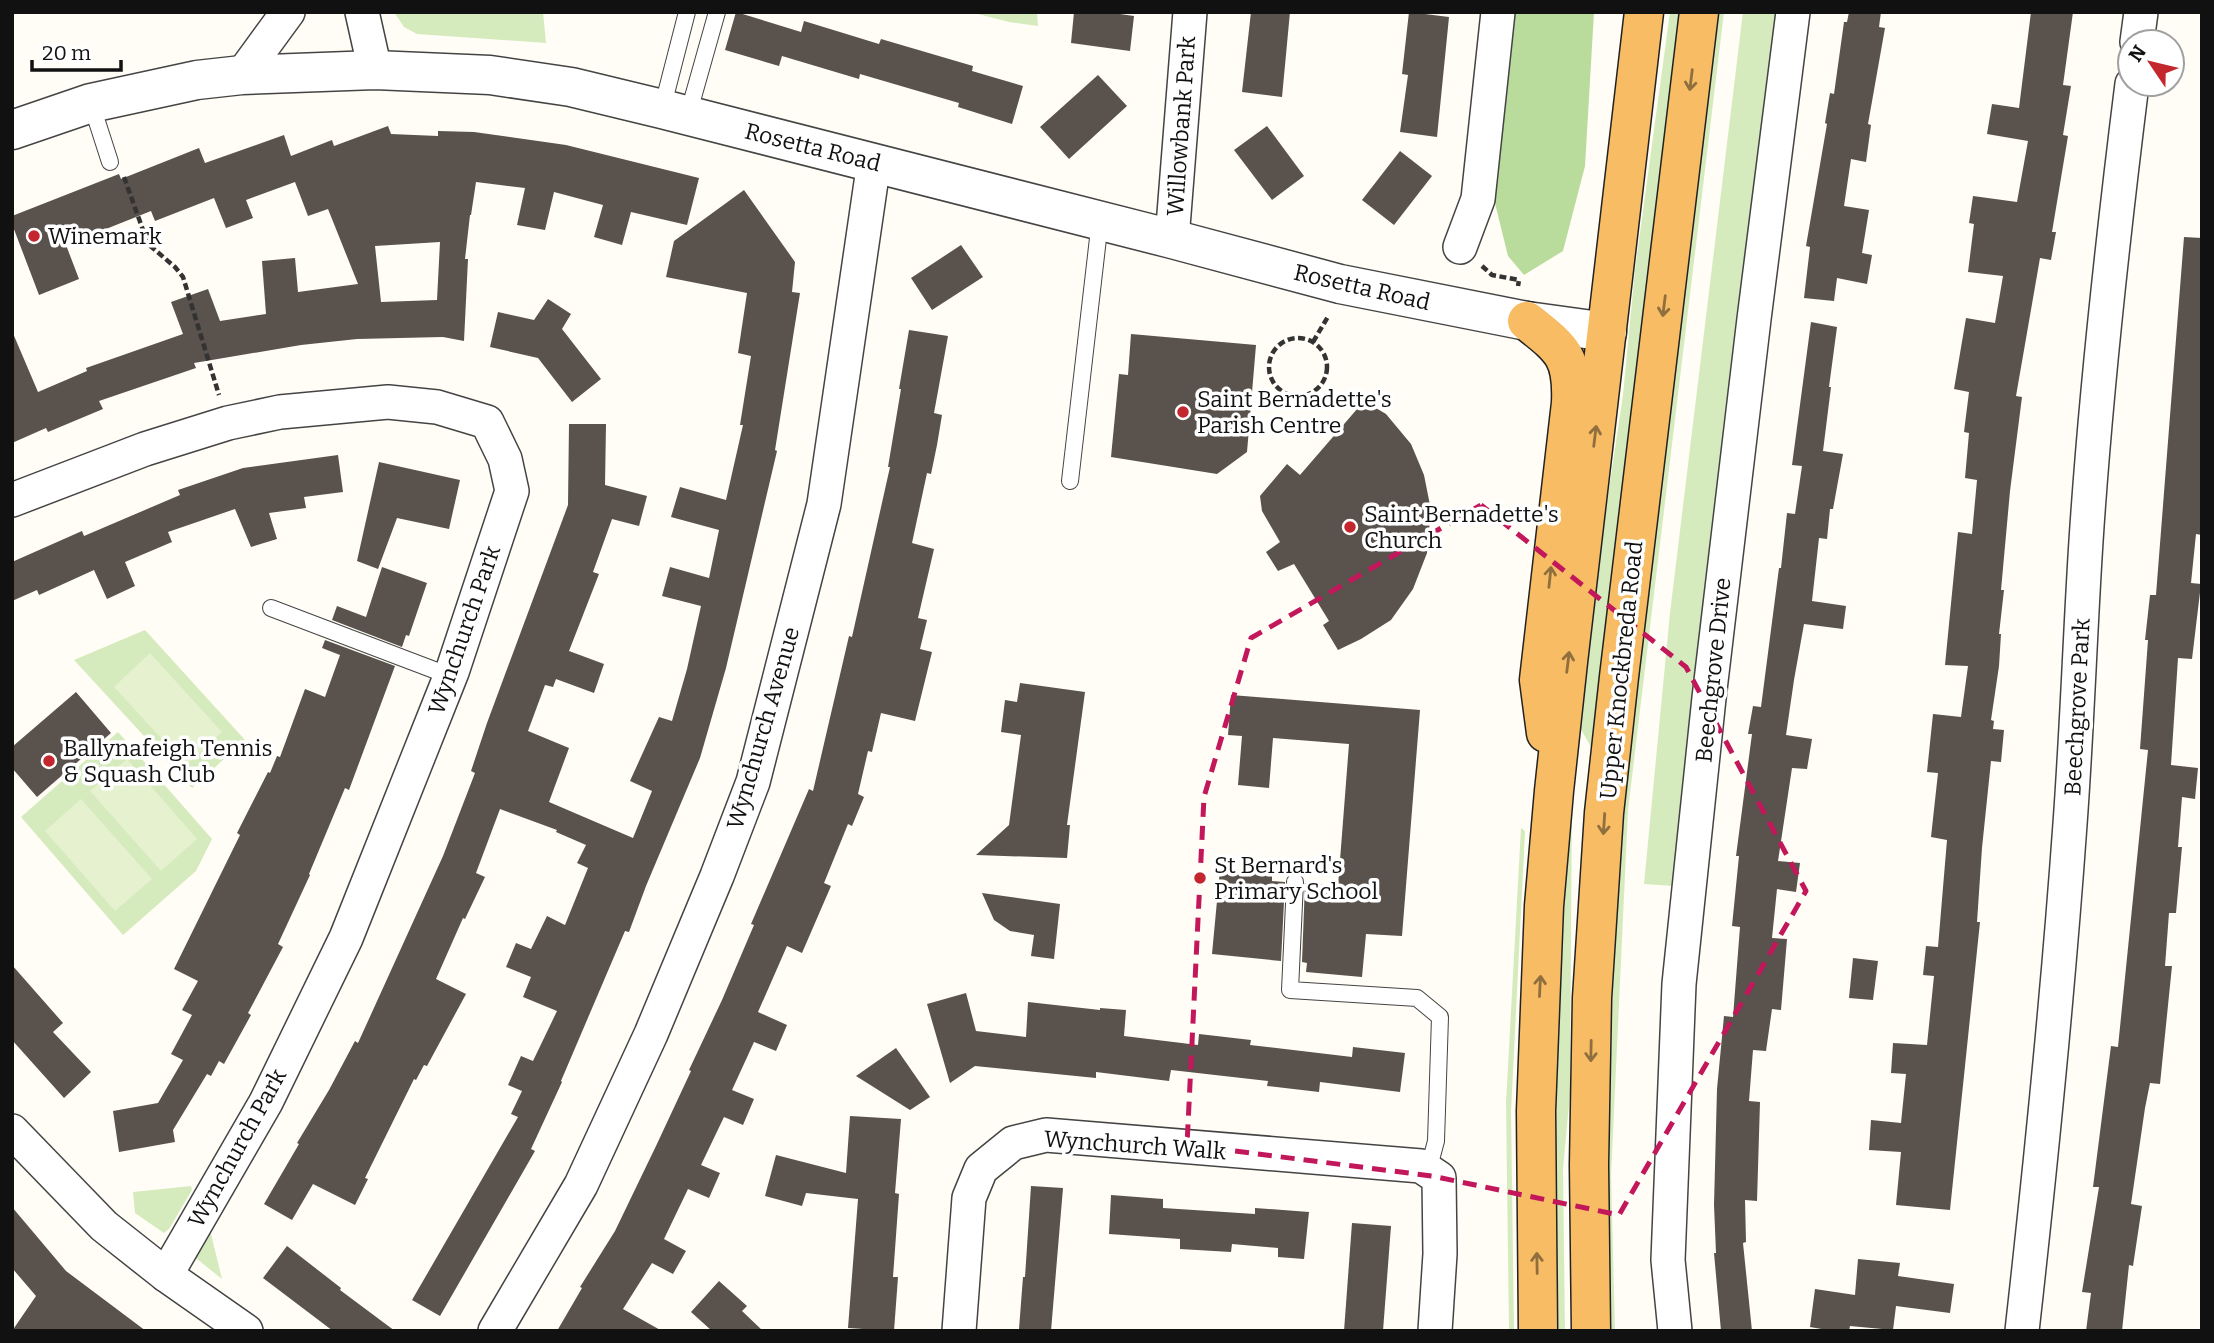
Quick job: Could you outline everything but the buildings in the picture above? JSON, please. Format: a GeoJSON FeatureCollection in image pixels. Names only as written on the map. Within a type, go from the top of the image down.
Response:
{"type":"FeatureCollection","features":[{"type":"Feature","properties":{"kind":"highway"},"geometry":{"type":"LineString","coordinates":[[1538,1331],[1536,1111],[1544,906],[1554,791],[1644,12]]}},
{"type":"Feature","properties":{"kind":"highway","name":"Upper Knockbreda Road"},"geometry":{"type":"LineString","coordinates":[[1591,1331],[1589,1166],[1592,998],[1604,813],[1699,12]]}},
{"type":"Feature","properties":{"kind":"highway"},"geometry":{"type":"LineString","coordinates":[[1528,321],[1559,346],[1567,360],[1572,379],[1539,680],[1554,791]]}},
{"type":"Feature","properties":{"kind":"street"},"geometry":{"type":"LineString","coordinates":[[242,75],[288,12]]}},
{"type":"Feature","properties":{"kind":"street"},"geometry":{"type":"LineString","coordinates":[[362,12],[375,70]]}},
{"type":"Feature","properties":{"kind":"street","name":"Willowbank Park"},"geometry":{"type":"LineString","coordinates":[[1172,239],[1190,12]]}},
{"type":"Feature","properties":{"kind":"street"},"geometry":{"type":"LineString","coordinates":[[1460,247],[1478,199],[1498,12]]}},
{"type":"Feature","properties":{"kind":"street","name":"Beechgrove Drive"},"geometry":{"type":"LineString","coordinates":[[1675,1331],[1668,1260],[1679,984],[1712,671],[1794,12]]}},
{"type":"Feature","properties":{"kind":"street","name":"Rosetta Road"},"geometry":{"type":"LineString","coordinates":[[12,130],[91,103],[197,80],[242,75],[375,70],[489,75],[571,88],[675,112],[1340,284],[1528,321],[1607,332]]}},
{"type":"Feature","properties":{"kind":"street","name":"Beechgrove Park"},"geometry":{"type":"LineString","coordinates":[[2022,1331],[2056,1012],[2099,380],[2113,233],[2130,98]]}},
{"type":"Feature","properties":{"kind":"street","name":"Wynchurch Avenue"},"geometry":{"type":"LineString","coordinates":[[495,1331],[581,1185],[651,1034],[753,782],[824,504],[874,162]]}},
{"type":"Feature","properties":{"kind":"street","name":"Wynchurch Park"},"geometry":{"type":"LineString","coordinates":[[12,500],[145,449],[228,423],[280,412],[388,402],[437,407],[486,422],[505,459],[512,491],[450,676],[346,938],[266,1101],[166,1275]]}},
{"type":"Feature","properties":{"kind":"street"},"geometry":{"type":"LineString","coordinates":[[12,1131],[104,1226],[166,1275],[246,1331]]}},
{"type":"Feature","properties":{"kind":"street","name":"Wynchurch Walk"},"geometry":{"type":"LineString","coordinates":[[959,1331],[969,1198],[981,1169],[1013,1143],[1046,1135],[1424,1168]]}},
{"type":"Feature","properties":{"kind":"street"},"geometry":{"type":"LineString","coordinates":[[1424,1168],[1439,1178],[1440,1254],[1435,1331]]}},
{"type":"Feature","properties":{"kind":"lane"},"geometry":{"type":"LineString","coordinates":[[675,112],[687,12]]}},
{"type":"Feature","properties":{"kind":"lane"},"geometry":{"type":"LineString","coordinates":[[675,112],[717,12]]}},
{"type":"Feature","properties":{"kind":"lane"},"geometry":{"type":"LineString","coordinates":[[91,103],[110,162]]}},
{"type":"Feature","properties":{"kind":"lane"},"geometry":{"type":"LineString","coordinates":[[1070,481],[1100,221]]}},
{"type":"Feature","properties":{"kind":"lane"},"geometry":{"type":"LineString","coordinates":[[271,608],[450,676]]}},
{"type":"Feature","properties":{"kind":"lane"},"geometry":{"type":"LineString","coordinates":[[1295,883],[1290,989],[1417,998],[1440,1017],[1436,1141],[1424,1168]]}},
{"type":"Feature","properties":{"kind":"path"},"geometry":{"type":"LineString","coordinates":[[110,162],[123,174],[148,244],[183,277],[228,423]]}},
{"type":"Feature","properties":{"kind":"path"},"geometry":{"type":"LineString","coordinates":[[1492,275],[1519,279]]}},
{"type":"Feature","properties":{"kind":"path"},"geometry":{"type":"LineString","coordinates":[[1295,338],[1313,342],[1321,348],[1328,366],[1321,385],[1304,396],[1285,393],[1272,380],[1269,372],[1272,353],[1286,341],[1295,338]]}},
{"type":"Feature","properties":{"kind":"highlighted area"},"geometry":{"type":"Polygon","coordinates":[[[1481,505],[1686,667],[1806,891],[1619,1215],[1432,1176],[1187,1145],[1204,797],[1251,638],[1481,505]]]}},
{"type":"Feature","properties":{"kind":"green space"},"geometry":{"type":"Polygon","coordinates":[[[394,12],[543,12],[546,43],[417,34],[404,27],[394,12]]]}},
{"type":"Feature","properties":{"kind":"green space"},"geometry":{"type":"Polygon","coordinates":[[[970,12],[1037,12],[1038,26],[1009,22],[970,12]]]}},
{"type":"Feature","properties":{"kind":"green space"},"geometry":{"type":"Polygon","coordinates":[[[1514,12],[1594,12],[1585,166],[1563,251],[1524,275],[1508,256],[1493,195],[1514,12]]]}},
{"type":"Feature","properties":{"kind":"green space"},"geometry":{"type":"Polygon","coordinates":[[[1670,12],[1679,12],[1591,747],[1575,719],[1623,395],[1635,270],[1670,12]]]}},
{"type":"Feature","properties":{"kind":"green space"},"geometry":{"type":"Polygon","coordinates":[[[1716,12],[1724,12],[1628,810],[1611,1176],[1615,1331],[1609,1331],[1604,1183],[1608,1026],[1625,780],[1716,12]]]}},
{"type":"Feature","properties":{"kind":"green space"},"geometry":{"type":"Polygon","coordinates":[[[1743,12],[1778,12],[1673,886],[1644,884],[1670,613],[1743,12]]]}},
{"type":"Feature","properties":{"kind":"green space"},"geometry":{"type":"Polygon","coordinates":[[[145,630],[245,740],[192,788],[74,660],[145,630]]]}},
{"type":"Feature","properties":{"kind":"green space"},"geometry":{"type":"Polygon","coordinates":[[[150,653],[222,732],[186,765],[114,687],[150,653]]]}},
{"type":"Feature","properties":{"kind":"green space"},"geometry":{"type":"Polygon","coordinates":[[[118,732],[212,839],[196,871],[123,935],[21,817],[118,732]]]}},
{"type":"Feature","properties":{"kind":"green space"},"geometry":{"type":"Polygon","coordinates":[[[127,759],[197,839],[161,871],[90,791],[127,759]]]}},
{"type":"Feature","properties":{"kind":"green space"},"geometry":{"type":"Polygon","coordinates":[[[1572,786],[1570,1094],[1563,1169],[1565,1331],[1554,1331],[1552,1056],[1572,786]]]}},
{"type":"Feature","properties":{"kind":"green space"},"geometry":{"type":"Polygon","coordinates":[[[81,799],[152,879],[115,911],[45,831],[81,799]]]}},
{"type":"Feature","properties":{"kind":"green space"},"geometry":{"type":"Polygon","coordinates":[[[1521,828],[1525,831],[1511,1112],[1514,1331],[1509,1331],[1506,1103],[1521,828]]]}},
{"type":"Feature","properties":{"kind":"green space"},"geometry":{"type":"Polygon","coordinates":[[[191,1186],[192,1190],[164,1233],[135,1213],[133,1192],[191,1186]]]}},
{"type":"Feature","properties":{"kind":"green space"},"geometry":{"type":"Polygon","coordinates":[[[209,1226],[222,1279],[192,1255],[209,1226]]]}},
{"type":"Feature","properties":{"kind":"place","name":"Winemark"},"geometry":{"type":"Point","coordinates":[34,236]}},
{"type":"Feature","properties":{"kind":"place","name":"Saint Bernadette's Parish Centre"},"geometry":{"type":"Point","coordinates":[1183,412]}},
{"type":"Feature","properties":{"kind":"place","name":"Saint Bernadette's Church"},"geometry":{"type":"Point","coordinates":[1350,527]}},
{"type":"Feature","properties":{"kind":"place","name":"Ballynafeigh Tennis & Squash Club"},"geometry":{"type":"Point","coordinates":[49,761]}},
{"type":"Feature","properties":{"kind":"place","name":"St Bernard's Primary School"},"geometry":{"type":"Point","coordinates":[1200,878]}}]}
